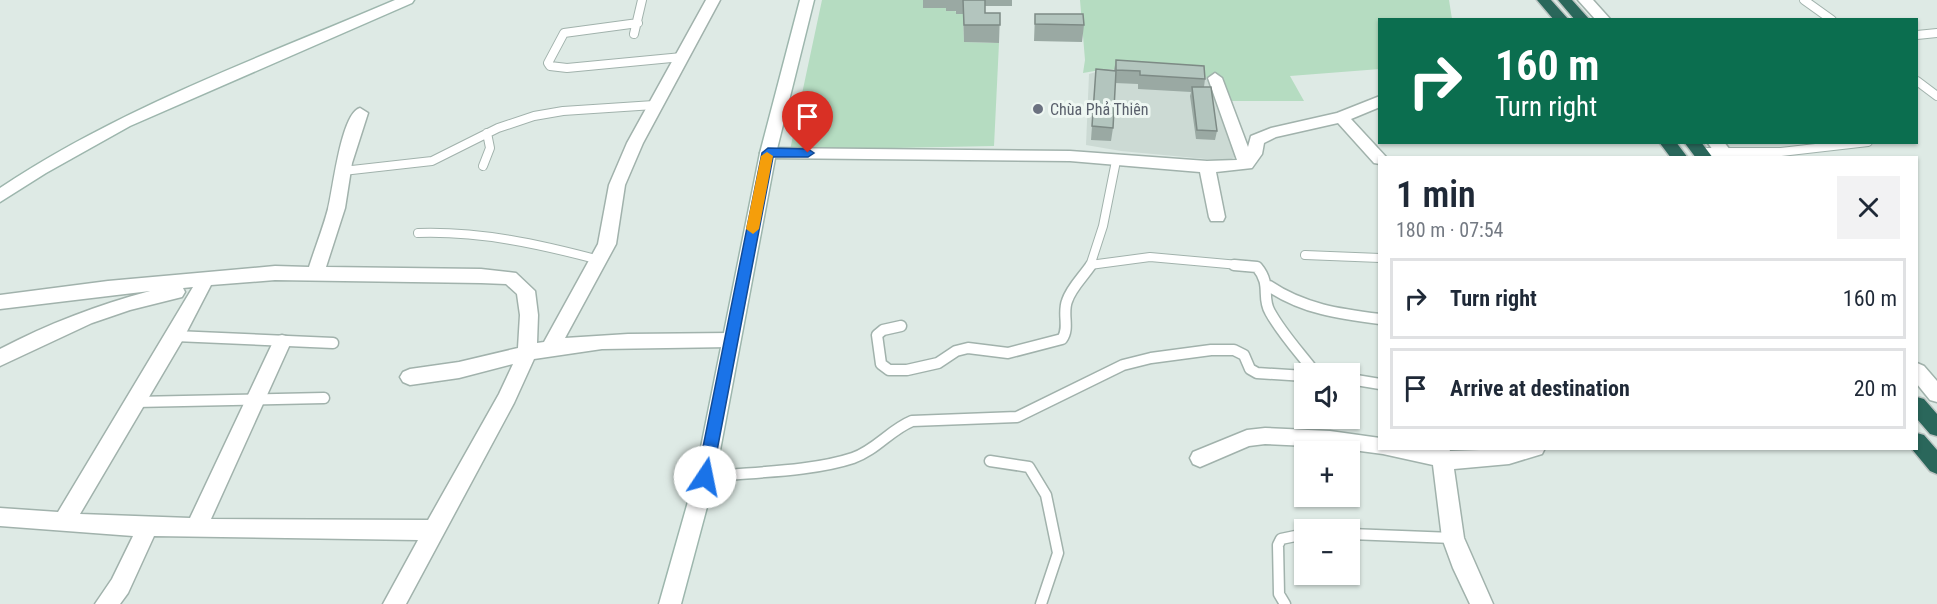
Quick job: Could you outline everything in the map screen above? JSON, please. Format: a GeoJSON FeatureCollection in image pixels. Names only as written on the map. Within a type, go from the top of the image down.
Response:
{"type":"FeatureCollection","features":[{"type":"Feature","properties":{"kind":"highway"},"geometry":{"type":"LineString","coordinates":[[1544,0],[1560,18]]}},
{"type":"Feature","properties":{"kind":"highway"},"geometry":{"type":"LineString","coordinates":[[1565,0],[1581,18]]}},
{"type":"Feature","properties":{"kind":"highway"},"geometry":{"type":"LineString","coordinates":[[1669,144],[1678,156]]}},
{"type":"Feature","properties":{"kind":"highway"},"geometry":{"type":"LineString","coordinates":[[1918,406],[1937,428]]}},
{"type":"Feature","properties":{"kind":"highway"},"geometry":{"type":"LineString","coordinates":[[1918,442],[1937,465]]}},
{"type":"Feature","properties":{"kind":"street"},"geometry":{"type":"LineString","coordinates":[[0,196],[40,169],[125,122],[407,0]]}},
{"type":"Feature","properties":{"kind":"street"},"geometry":{"type":"LineString","coordinates":[[559,346],[607,244],[621,174],[654,105],[713,0]]}},
{"type":"Feature","properties":{"kind":"street"},"geometry":{"type":"LineString","coordinates":[[670,604],[705,477],[768,153],[807,0]]}},
{"type":"Feature","properties":{"kind":"street"},"geometry":{"type":"LineString","coordinates":[[1585,0],[1602,18]]}},
{"type":"Feature","properties":{"kind":"street"},"geometry":{"type":"LineString","coordinates":[[1215,78],[1246,164]]}},
{"type":"Feature","properties":{"kind":"street"},"geometry":{"type":"LineString","coordinates":[[768,153],[1070,156],[1207,167],[1236,166],[1246,164],[1254,154],[1257,140],[1271,133],[1341,117],[1378,102]]}},
{"type":"Feature","properties":{"kind":"street"},"geometry":{"type":"LineString","coordinates":[[316,272],[337,208],[343,171],[360,113]]}},
{"type":"Feature","properties":{"kind":"street"},"geometry":{"type":"LineString","coordinates":[[1341,117],[1378,157]]}},
{"type":"Feature","properties":{"kind":"street"},"geometry":{"type":"LineString","coordinates":[[1207,167],[1217,217]]}},
{"type":"Feature","properties":{"kind":"street"},"geometry":{"type":"LineString","coordinates":[[0,302],[316,272],[510,278],[526,291],[528,299],[527,353],[507,397],[394,604]]}},
{"type":"Feature","properties":{"kind":"street"},"geometry":{"type":"LineString","coordinates":[[63,523],[175,336],[204,283]]}},
{"type":"Feature","properties":{"kind":"street"},"geometry":{"type":"LineString","coordinates":[[0,358],[43,334],[93,314],[143,298],[204,283]]}},
{"type":"Feature","properties":{"kind":"street"},"geometry":{"type":"LineString","coordinates":[[410,377],[459,370],[559,346],[604,342],[731,340]]}},
{"type":"Feature","properties":{"kind":"street"},"geometry":{"type":"LineString","coordinates":[[197,527],[282,342]]}},
{"type":"Feature","properties":{"kind":"street"},"geometry":{"type":"LineString","coordinates":[[1918,372],[1937,394]]}},
{"type":"Feature","properties":{"kind":"street"},"geometry":{"type":"LineString","coordinates":[[1200,458],[1247,438],[1264,436],[1330,439],[1378,447]]}},
{"type":"Feature","properties":{"kind":"street"},"geometry":{"type":"LineString","coordinates":[[1406,450],[1472,461],[1509,456],[1528,450]]}},
{"type":"Feature","properties":{"kind":"street"},"geometry":{"type":"LineString","coordinates":[[1440,454],[1453,538],[1464,568],[1482,604]]}},
{"type":"Feature","properties":{"kind":"street"},"geometry":{"type":"LineString","coordinates":[[0,517],[63,523],[434,530]]}},
{"type":"Feature","properties":{"kind":"street"},"geometry":{"type":"LineString","coordinates":[[106,604],[120,586],[149,525]]}},
{"type":"Feature","properties":{"kind":"lane"},"geometry":{"type":"LineString","coordinates":[[634,34],[642,0]]}},
{"type":"Feature","properties":{"kind":"lane"},"geometry":{"type":"LineString","coordinates":[[1565,0],[1571,0]]}},
{"type":"Feature","properties":{"kind":"lane"},"geometry":{"type":"LineString","coordinates":[[1804,0],[1829,18]]}},
{"type":"Feature","properties":{"kind":"lane"},"geometry":{"type":"LineString","coordinates":[[638,23],[564,33],[548,63],[550,66],[567,68],[682,57]]}},
{"type":"Feature","properties":{"kind":"lane"},"geometry":{"type":"LineString","coordinates":[[1918,35],[1937,33]]}},
{"type":"Feature","properties":{"kind":"lane"},"geometry":{"type":"LineString","coordinates":[[1918,82],[1937,96]]}},
{"type":"Feature","properties":{"kind":"lane"},"geometry":{"type":"LineString","coordinates":[[343,171],[432,161],[487,133],[534,116],[563,111],[654,105]]}},
{"type":"Feature","properties":{"kind":"lane"},"geometry":{"type":"LineString","coordinates":[[483,166],[490,148],[487,133]]}},
{"type":"Feature","properties":{"kind":"lane"},"geometry":{"type":"LineString","coordinates":[[1699,150],[1781,152],[1851,144]]}},
{"type":"Feature","properties":{"kind":"lane"},"geometry":{"type":"LineString","coordinates":[[900,326],[883,330],[877,335],[881,364],[889,370],[907,370],[938,363],[956,351],[968,348],[1008,353],[1062,339],[1066,329],[1064,313],[1066,301],[1090,265],[1099,237],[1116,161]]}},
{"type":"Feature","properties":{"kind":"lane"},"geometry":{"type":"LineString","coordinates":[[418,233],[486,234],[526,241],[599,260]]}},
{"type":"Feature","properties":{"kind":"lane"},"geometry":{"type":"LineString","coordinates":[[1305,255],[1329,258],[1378,258]]}},
{"type":"Feature","properties":{"kind":"lane"},"geometry":{"type":"LineString","coordinates":[[1090,265],[1150,257],[1244,264],[1257,267],[1269,285],[1283,297],[1307,308],[1330,314],[1378,319]]}},
{"type":"Feature","properties":{"kind":"lane"},"geometry":{"type":"LineString","coordinates":[[1269,285],[1266,300],[1268,310],[1308,363]]}},
{"type":"Feature","properties":{"kind":"lane"},"geometry":{"type":"LineString","coordinates":[[175,336],[333,343]]}},
{"type":"Feature","properties":{"kind":"lane"},"geometry":{"type":"LineString","coordinates":[[705,477],[805,467],[852,458],[870,450],[900,426],[912,421],[1017,417],[1123,365],[1151,358],[1211,350],[1233,350],[1244,355],[1250,369],[1257,373],[1294,375]]}},
{"type":"Feature","properties":{"kind":"lane"},"geometry":{"type":"LineString","coordinates":[[1360,381],[1378,384]]}},
{"type":"Feature","properties":{"kind":"lane"},"geometry":{"type":"LineString","coordinates":[[135,402],[324,398]]}},
{"type":"Feature","properties":{"kind":"lane"},"geometry":{"type":"LineString","coordinates":[[990,461],[1029,466],[1046,495],[1058,553],[1041,604]]}},
{"type":"Feature","properties":{"kind":"lane"},"geometry":{"type":"LineString","coordinates":[[1360,534],[1453,538]]}},
{"type":"Feature","properties":{"kind":"lane"},"geometry":{"type":"LineString","coordinates":[[1285,604],[1279,594],[1278,545],[1281,538],[1294,536]]}},
{"type":"Feature","properties":{"kind":"shaded area"},"geometry":{"type":"Polygon","coordinates":[[[1106,69],[1212,78],[1238,155],[1230,160],[1216,160],[1121,151],[1086,145],[1089,74],[1106,69]]]}},
{"type":"Feature","properties":{"kind":"green space"},"geometry":{"type":"Polygon","coordinates":[[[822,0],[924,0],[963,14],[964,42],[999,43],[994,146],[790,150],[822,0]]]}},
{"type":"Feature","properties":{"kind":"green space"},"geometry":{"type":"Polygon","coordinates":[[[1080,0],[1449,0],[1452,18],[1378,18],[1378,69],[1290,76],[1304,101],[1225,101],[1212,78],[1106,69],[1083,73],[1085,60],[1080,0]]]}},
{"type":"Feature","properties":{"kind":"building"},"geometry":{"type":"Polygon","coordinates":[[[963,0],[985,0],[985,13],[1000,13],[1000,25],[964,25],[963,0]]]}},
{"type":"Feature","properties":{"kind":"building"},"geometry":{"type":"Polygon","coordinates":[[[1035,14],[1083,14],[1084,25],[1035,24],[1035,14]]]}},
{"type":"Feature","properties":{"kind":"building"},"geometry":{"type":"Polygon","coordinates":[[[1116,60],[1204,66],[1205,79],[1140,75],[1140,71],[1116,70],[1116,60]]]}},
{"type":"Feature","properties":{"kind":"building"},"geometry":{"type":"Polygon","coordinates":[[[1096,69],[1116,71],[1113,128],[1092,126],[1096,69]]]}},
{"type":"Feature","properties":{"kind":"building"},"geometry":{"type":"Polygon","coordinates":[[[1192,87],[1211,87],[1217,131],[1197,130],[1192,87]]]}},
{"type":"Feature","properties":{"kind":"slow traffic"},"geometry":{"type":"LineString","coordinates":[[753,229],[767,156]]}},
{"type":"Feature","properties":{"kind":"place","name":"Chùa Phả Thiên"},"geometry":{"type":"Point","coordinates":[1038,109]}},
{"type":"Feature","properties":{"kind":"route"},"geometry":{"type":"LineString","coordinates":[[705,477],[768,153],[808,153]]}}]}
